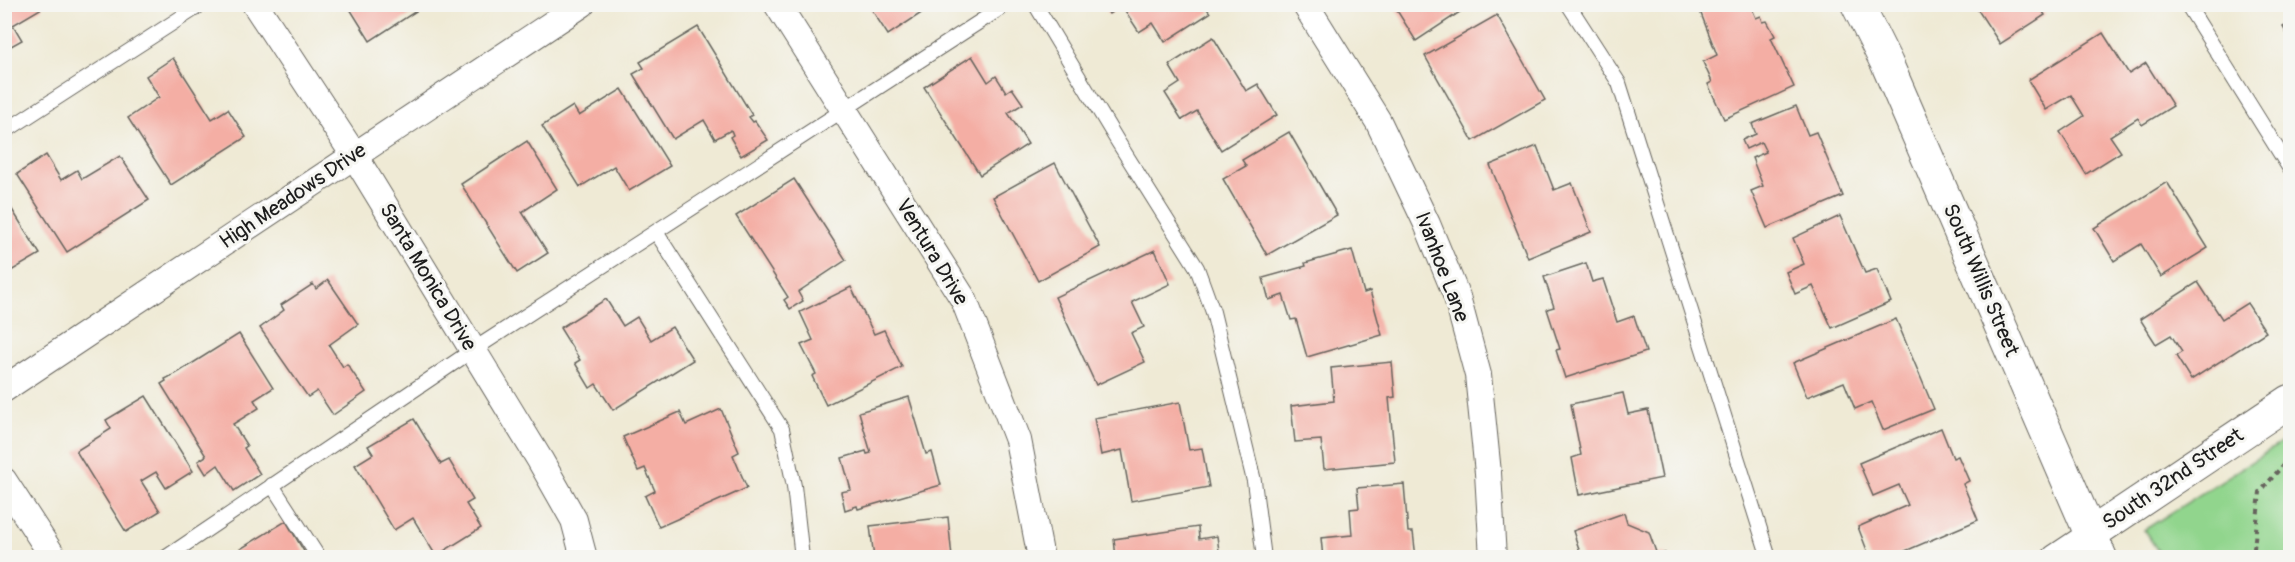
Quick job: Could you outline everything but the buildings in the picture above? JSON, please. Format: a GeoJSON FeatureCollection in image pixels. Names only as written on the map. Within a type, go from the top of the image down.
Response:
{"type":"FeatureCollection","features":[{"type":"Feature","properties":{"kind":"street","name":"Santa Monica Drive"},"geometry":{"type":"LineString","coordinates":[[255,4],[354,155],[540,460],[574,520],[584,558]]}},
{"type":"Feature","properties":{"kind":"street","name":"High Meadows Drive"},"geometry":{"type":"LineString","coordinates":[[4,389],[582,4]]}},
{"type":"Feature","properties":{"kind":"street","name":"Ventura Drive"},"geometry":{"type":"LineString","coordinates":[[777,4],[964,300],[1018,440],[1041,558]]}},
{"type":"Feature","properties":{"kind":"street","name":"Ivanhoe Lane"},"geometry":{"type":"LineString","coordinates":[[1305,4],[1378,121],[1427,224],[1458,297],[1478,375],[1488,473],[1493,558]]}},
{"type":"Feature","properties":{"kind":"street","name":"South Willis Street"},"geometry":{"type":"LineString","coordinates":[[1857,4],[1887,64],[2096,546]]}},
{"type":"Feature","properties":{"kind":"street","name":"South 32nd Street"},"geometry":{"type":"LineString","coordinates":[[2055,558],[2096,546],[2290,401]]}},
{"type":"Feature","properties":{"kind":"street"},"geometry":{"type":"LineString","coordinates":[[4,481],[54,558]]}},
{"type":"Feature","properties":{"kind":"lane"},"geometry":{"type":"LineString","coordinates":[[4,132],[202,4]]}},
{"type":"Feature","properties":{"kind":"lane"},"geometry":{"type":"LineString","coordinates":[[165,558],[473,350],[1007,4]]}},
{"type":"Feature","properties":{"kind":"lane"},"geometry":{"type":"LineString","coordinates":[[1035,4],[1197,268],[1213,312],[1254,481],[1264,558]]}},
{"type":"Feature","properties":{"kind":"lane"},"geometry":{"type":"LineString","coordinates":[[1568,4],[1619,83],[1769,558]]}},
{"type":"Feature","properties":{"kind":"lane"},"geometry":{"type":"LineString","coordinates":[[2187,4],[2290,169]]}},
{"type":"Feature","properties":{"kind":"lane"},"geometry":{"type":"LineString","coordinates":[[656,232],[782,429],[794,486],[802,558]]}},
{"type":"Feature","properties":{"kind":"lane"},"geometry":{"type":"LineString","coordinates":[[272,485],[319,558]]}},
{"type":"Feature","properties":{"kind":"path"},"geometry":{"type":"LineString","coordinates":[[2253,558],[2260,492],[2290,457]]}},
{"type":"Feature","properties":{"kind":"green space"},"geometry":{"type":"Polygon","coordinates":[[[2290,437],[2290,557],[2162,557],[2144,530],[2290,437]]]}}]}
